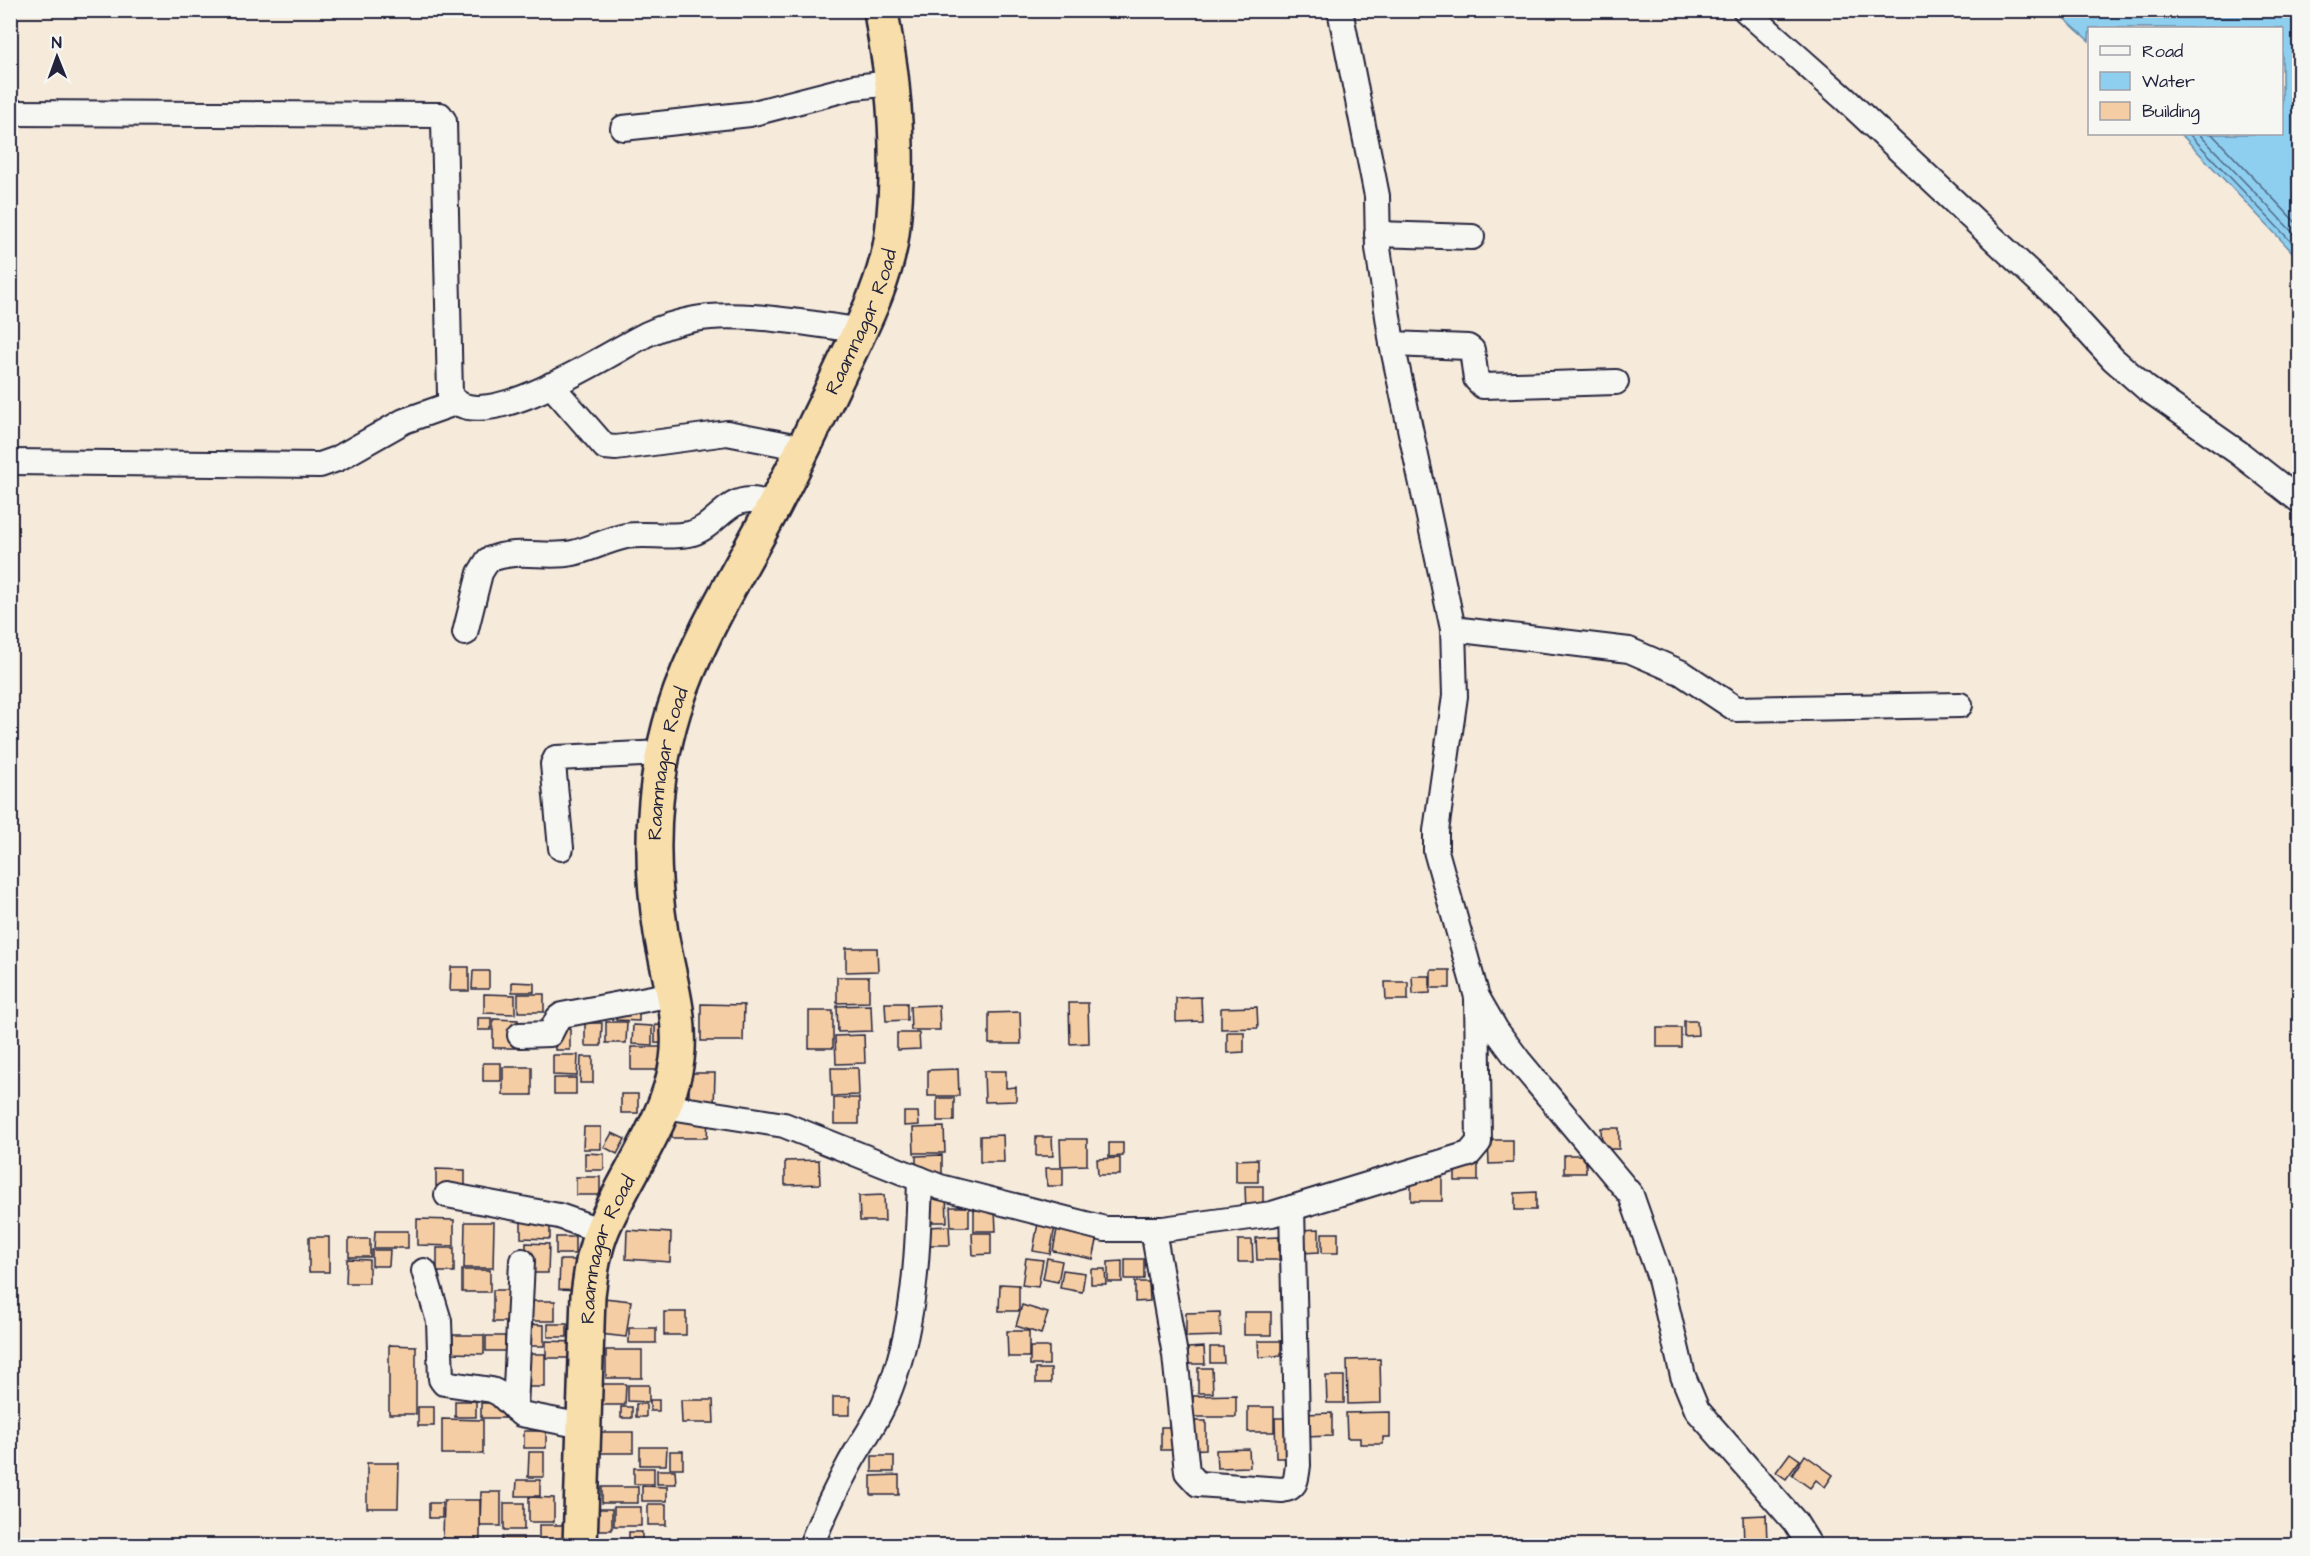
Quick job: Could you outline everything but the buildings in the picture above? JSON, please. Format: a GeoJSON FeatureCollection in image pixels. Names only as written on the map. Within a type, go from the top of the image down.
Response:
{"type":"FeatureCollection","features":[{"type":"Feature","properties":{"kind":"highway","name":"Raamnagar Road"},"geometry":{"type":"LineString","coordinates":[[580,1545],[588,1294],[592,1264],[602,1231],[664,1106],[677,1062],[678,1027],[660,923],[654,844],[656,798],[663,753],[675,708],[722,602],[804,448],[860,330],[882,274],[892,237],[895,154],[892,83],[881,10]]}},
{"type":"Feature","properties":{"kind":"street"},"geometry":{"type":"LineString","coordinates":[[1340,10],[1377,196],[1377,234],[1392,344],[1453,629],[1455,696],[1436,831],[1436,851],[1477,997],[1496,1030],[1519,1060],[1631,1195],[1659,1275],[1683,1376],[1697,1410],[1795,1522],[1810,1545]]}},
{"type":"Feature","properties":{"kind":"street"},"geometry":{"type":"LineString","coordinates":[[1745,10],[1844,98],[2058,299],[2113,359],[2146,388],[2239,453],[2300,501]]}},
{"type":"Feature","properties":{"kind":"street"},"geometry":{"type":"LineString","coordinates":[[623,128],[750,114],[854,87],[892,83]]}},
{"type":"Feature","properties":{"kind":"street"},"geometry":{"type":"LineString","coordinates":[[10,113],[440,115],[444,121],[450,395],[455,403]]}},
{"type":"Feature","properties":{"kind":"street"},"geometry":{"type":"LineString","coordinates":[[1377,234],[1472,237]]}},
{"type":"Feature","properties":{"kind":"street"},"geometry":{"type":"LineString","coordinates":[[10,462],[320,465],[338,459],[404,421],[455,403],[476,410],[499,406],[527,397],[649,333],[699,318],[729,317],[860,330]]}},
{"type":"Feature","properties":{"kind":"street"},"geometry":{"type":"LineString","coordinates":[[1392,344],[1468,347],[1472,350],[1476,379],[1483,386],[1616,382]]}},
{"type":"Feature","properties":{"kind":"street"},"geometry":{"type":"LineString","coordinates":[[551,385],[605,447],[616,448],[727,433],[744,434],[804,448]]}},
{"type":"Feature","properties":{"kind":"street"},"geometry":{"type":"LineString","coordinates":[[465,633],[480,573],[488,560],[514,552],[573,553],[629,536],[675,536],[694,532],[712,523],[731,505],[741,501],[752,500],[774,506]]}},
{"type":"Feature","properties":{"kind":"street"},"geometry":{"type":"LineString","coordinates":[[1453,629],[1629,650],[1682,673],[1736,710],[1960,705]]}},
{"type":"Feature","properties":{"kind":"street"},"geometry":{"type":"LineString","coordinates":[[561,848],[553,764],[556,758],[663,753]]}},
{"type":"Feature","properties":{"kind":"street"},"geometry":{"type":"LineString","coordinates":[[520,1035],[550,1034],[562,1015],[674,994]]}},
{"type":"Feature","properties":{"kind":"street"},"geometry":{"type":"LineString","coordinates":[[664,1106],[784,1125],[940,1187],[1076,1223],[1105,1229],[1153,1230],[1272,1214],[1469,1154],[1479,1142],[1477,997]]}},
{"type":"Feature","properties":{"kind":"street"},"geometry":{"type":"LineString","coordinates":[[811,1545],[851,1462],[873,1428],[887,1397],[904,1338],[914,1289],[920,1179]]}},
{"type":"Feature","properties":{"kind":"street"},"geometry":{"type":"LineString","coordinates":[[447,1195],[559,1216],[602,1231]]}},
{"type":"Feature","properties":{"kind":"street"},"geometry":{"type":"LineString","coordinates":[[1153,1230],[1175,1356],[1187,1472],[1198,1484],[1290,1489],[1296,1483],[1298,1465],[1292,1208]]}},
{"type":"Feature","properties":{"kind":"street"},"geometry":{"type":"LineString","coordinates":[[515,1409],[522,1261]]}},
{"type":"Feature","properties":{"kind":"street"},"geometry":{"type":"LineString","coordinates":[[424,1270],[437,1308],[442,1381],[447,1385],[496,1392],[515,1409],[528,1416],[583,1426]]}},
{"type":"Feature","properties":{"kind":"water"},"geometry":{"type":"Polygon","coordinates":[[[2056,11],[2299,11],[2299,259],[2182,135],[2283,135],[2283,27],[2088,27],[2088,40],[2056,11]]]}}]}
